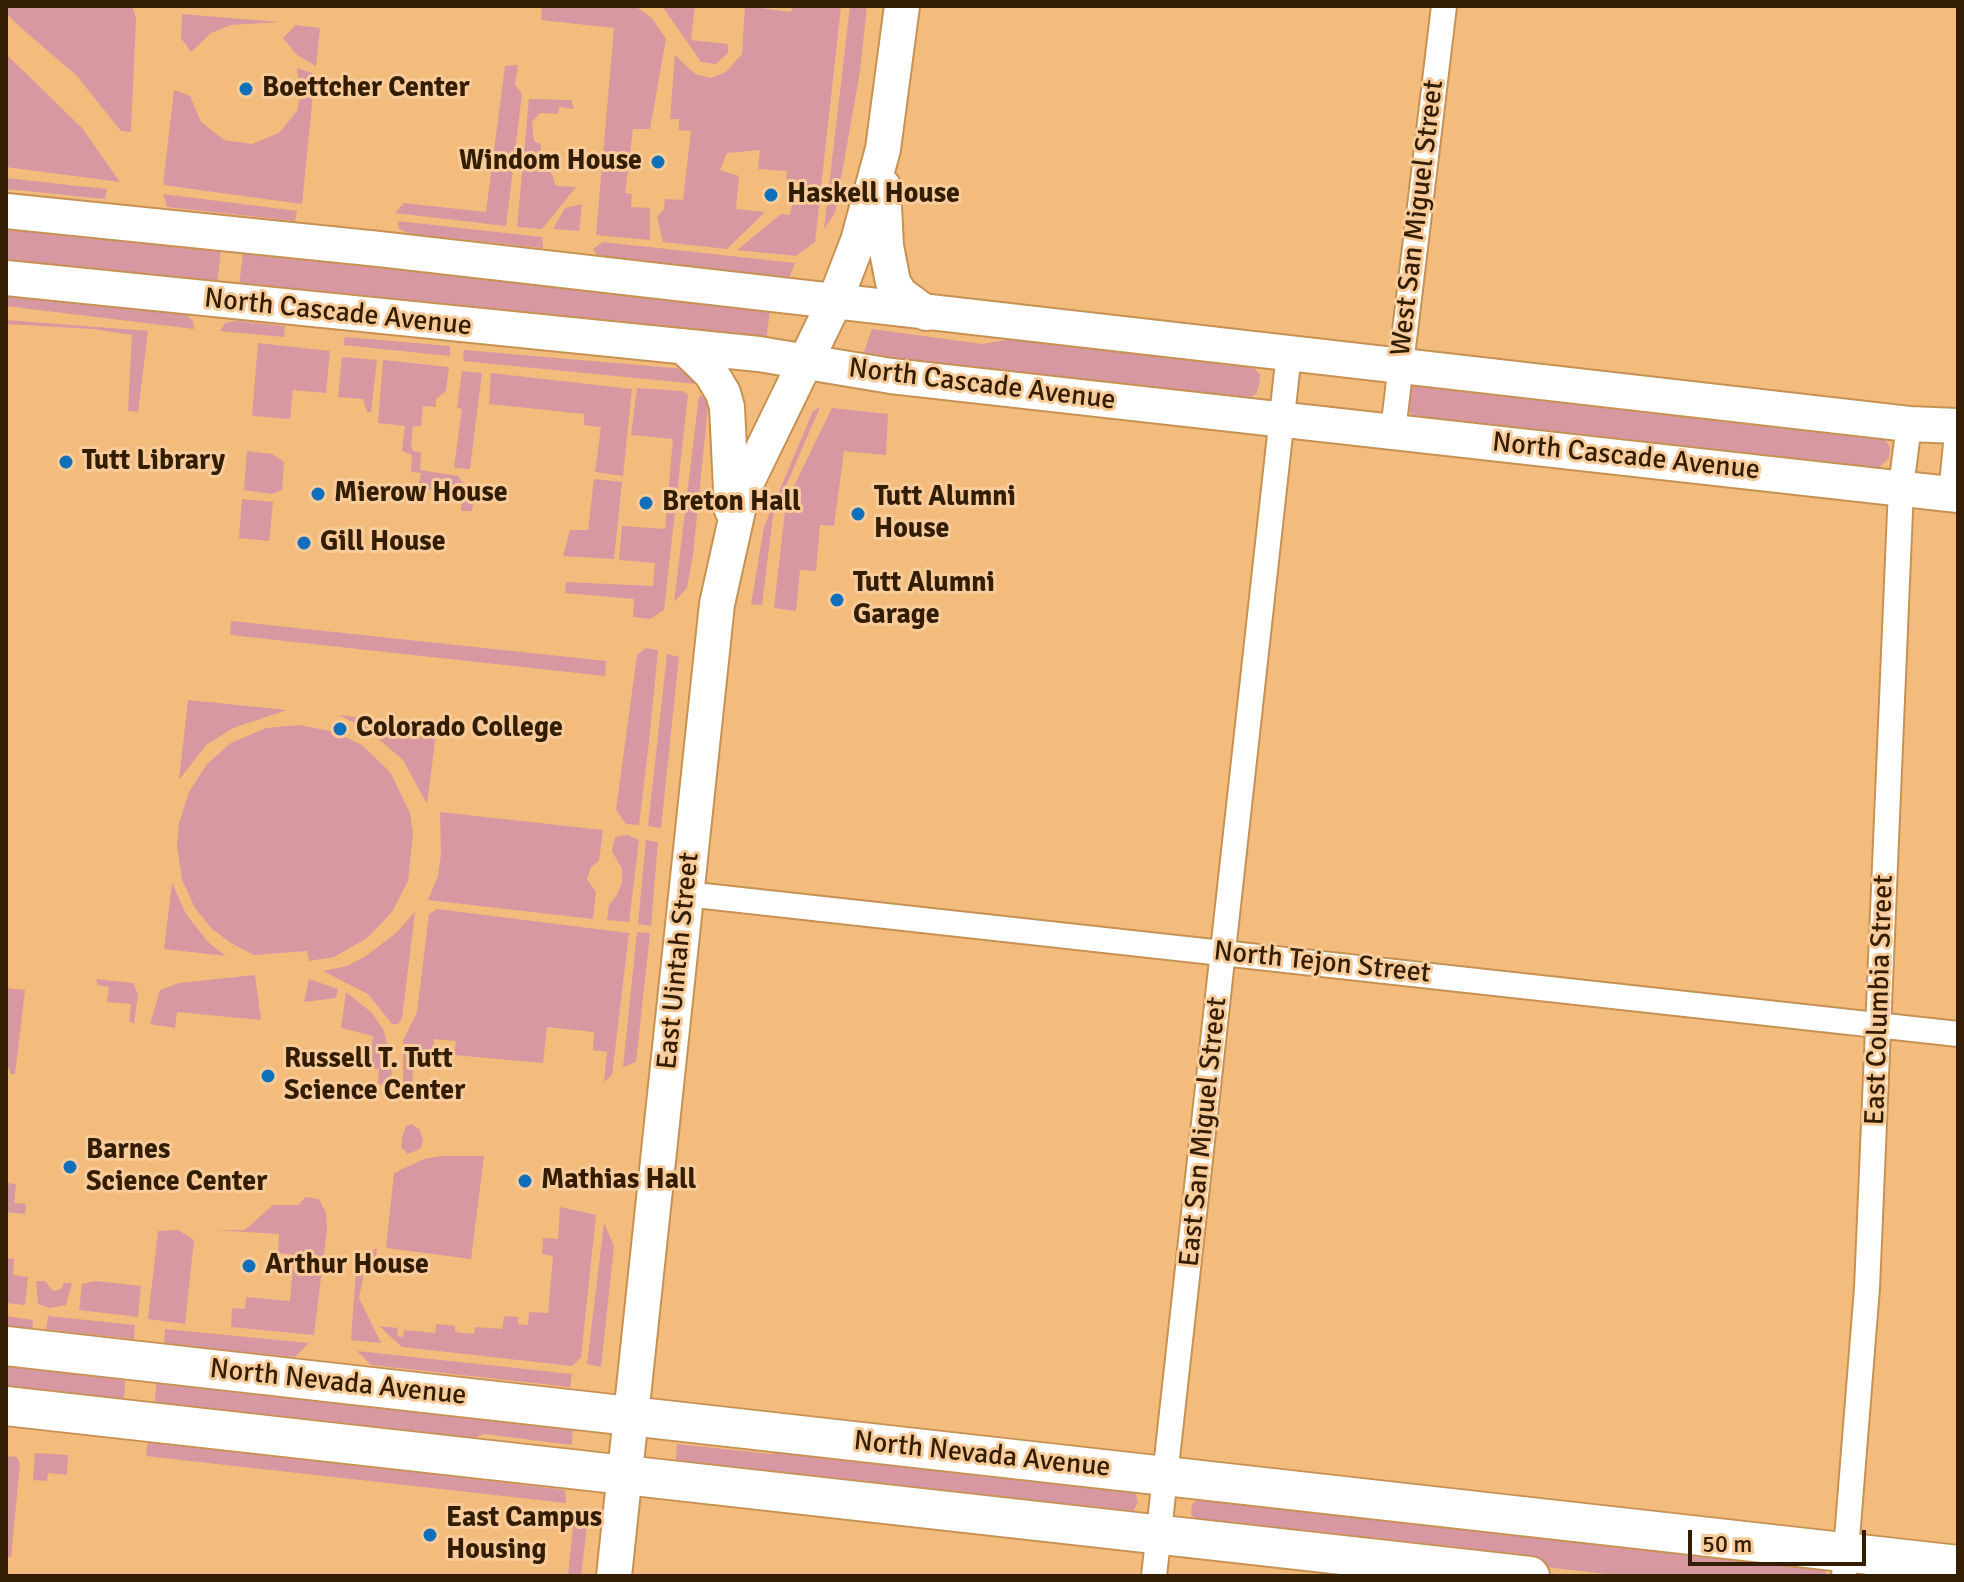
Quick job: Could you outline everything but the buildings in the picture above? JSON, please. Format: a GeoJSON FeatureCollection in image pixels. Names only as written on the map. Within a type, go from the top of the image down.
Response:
{"type":"FeatureCollection","features":[{"type":"Feature","properties":{"kind":"main road"},"geometry":{"type":"LineString","coordinates":[[902,6],[883,149],[883,206],[890,268],[900,294],[926,313]]}},
{"type":"Feature","properties":{"kind":"main road","name":"East Uintah Street"},"geometry":{"type":"LineString","coordinates":[[614,1576],[715,617],[733,520],[755,462],[807,363],[834,303],[858,241],[883,149]]}},
{"type":"Feature","properties":{"kind":"main road"},"geometry":{"type":"LineString","coordinates":[[6,211],[379,249],[1909,424],[1958,425]]}},
{"type":"Feature","properties":{"kind":"main road","name":"North Cascade Avenue"},"geometry":{"type":"LineString","coordinates":[[6,278],[759,354],[807,363],[1282,419],[1955,494]]}},
{"type":"Feature","properties":{"kind":"main road"},"geometry":{"type":"LineString","coordinates":[[683,346],[711,373],[727,407],[733,520]]}},
{"type":"Feature","properties":{"kind":"main road","name":"North Nevada Avenue"},"geometry":{"type":"LineString","coordinates":[[6,1346],[1166,1475],[1844,1564],[1958,1565]]}},
{"type":"Feature","properties":{"kind":"main road","name":"North Nevada Avenue"},"geometry":{"type":"LineString","coordinates":[[6,1406],[1530,1576]]}},
{"type":"Feature","properties":{"kind":"street","name":"West San Miguel Street"},"geometry":{"type":"LineString","coordinates":[[1393,431],[1444,6]]}},
{"type":"Feature","properties":{"kind":"street","name":"East San Miguel Street"},"geometry":{"type":"LineString","coordinates":[[1154,1576],[1289,353]]}},
{"type":"Feature","properties":{"kind":"street","name":"East Columbia Street"},"geometry":{"type":"LineString","coordinates":[[1844,1564],[1867,1288],[1901,488],[1909,424]]}},
{"type":"Feature","properties":{"kind":"street"},"geometry":{"type":"LineString","coordinates":[[1955,494],[1958,425]]}},
{"type":"Feature","properties":{"kind":"street","name":"North Tejon Street"},"geometry":{"type":"LineString","coordinates":[[686,894],[1958,1034]]}},
{"type":"Feature","properties":{"kind":"shaded area"},"geometry":{"type":"Polygon","coordinates":[[[6,6],[132,6],[136,18],[131,132],[121,131],[76,75],[19,26],[6,13],[6,6]]]}},
{"type":"Feature","properties":{"kind":"shaded area"},"geometry":{"type":"Polygon","coordinates":[[[542,6],[635,6],[652,18],[666,39],[650,129],[633,129],[625,193],[632,194],[631,207],[650,208],[650,240],[596,235],[614,28],[541,20],[542,6]]]}},
{"type":"Feature","properties":{"kind":"shaded area"},"geometry":{"type":"Polygon","coordinates":[[[662,6],[695,6],[691,40],[728,44],[728,53],[716,64],[701,62],[662,6]]]}},
{"type":"Feature","properties":{"kind":"shaded area"},"geometry":{"type":"Polygon","coordinates":[[[745,6],[791,12],[793,6],[841,6],[815,242],[796,256],[737,250],[781,214],[790,215],[792,205],[805,205],[806,185],[786,184],[787,171],[758,169],[760,150],[727,153],[720,170],[739,176],[736,209],[765,212],[727,249],[663,242],[657,217],[664,209],[665,199],[683,200],[691,131],[679,130],[679,119],[670,119],[675,55],[695,74],[710,78],[726,72],[742,54],[745,6]]]}},
{"type":"Feature","properties":{"kind":"shaded area"},"geometry":{"type":"Polygon","coordinates":[[[850,6],[867,6],[860,71],[835,213],[824,229],[850,6]]]}},
{"type":"Feature","properties":{"kind":"shaded area"},"geometry":{"type":"Polygon","coordinates":[[[182,14],[279,22],[231,25],[211,33],[191,52],[181,38],[182,14]]]}},
{"type":"Feature","properties":{"kind":"shaded area"},"geometry":{"type":"Polygon","coordinates":[[[296,25],[320,28],[316,66],[297,55],[283,38],[296,25]]]}},
{"type":"Feature","properties":{"kind":"shaded area"},"geometry":{"type":"Polygon","coordinates":[[[6,54],[82,128],[120,182],[6,167],[6,54]]]}},
{"type":"Feature","properties":{"kind":"shaded area"},"geometry":{"type":"Polygon","coordinates":[[[518,65],[515,85],[522,94],[506,226],[395,213],[404,203],[486,212],[505,66],[518,65]]]}},
{"type":"Feature","properties":{"kind":"shaded area"},"geometry":{"type":"Polygon","coordinates":[[[297,68],[315,74],[302,204],[163,185],[174,90],[190,96],[201,122],[224,140],[252,144],[279,133],[297,111],[300,97],[297,68]]]}},
{"type":"Feature","properties":{"kind":"shaded area"},"geometry":{"type":"Polygon","coordinates":[[[529,99],[571,100],[574,109],[559,107],[558,114],[540,113],[532,122],[534,141],[541,144],[540,165],[549,167],[556,186],[576,187],[542,229],[517,227],[529,99]]]}},
{"type":"Feature","properties":{"kind":"shaded area"},"geometry":{"type":"Polygon","coordinates":[[[6,178],[107,189],[105,199],[6,189],[6,178]]]}},
{"type":"Feature","properties":{"kind":"shaded area"},"geometry":{"type":"Polygon","coordinates":[[[163,194],[297,211],[295,221],[167,207],[163,194]]]}},
{"type":"Feature","properties":{"kind":"shaded area"},"geometry":{"type":"Polygon","coordinates":[[[582,204],[579,231],[553,229],[565,208],[582,204]]]}},
{"type":"Feature","properties":{"kind":"shaded area"},"geometry":{"type":"Polygon","coordinates":[[[398,221],[542,237],[543,248],[411,234],[399,229],[398,221]]]}},
{"type":"Feature","properties":{"kind":"shaded area"},"geometry":{"type":"Polygon","coordinates":[[[6,225],[221,249],[217,286],[6,263],[6,225]]]}},
{"type":"Feature","properties":{"kind":"shaded area"},"geometry":{"type":"Polygon","coordinates":[[[603,242],[795,263],[788,281],[599,257],[593,249],[603,242]]]}},
{"type":"Feature","properties":{"kind":"shaded area"},"geometry":{"type":"Polygon","coordinates":[[[243,253],[770,309],[766,343],[239,287],[243,253]]]}},
{"type":"Feature","properties":{"kind":"shaded area"},"geometry":{"type":"Polygon","coordinates":[[[6,295],[186,314],[193,321],[194,329],[6,306],[6,295]]]}},
{"type":"Feature","properties":{"kind":"shaded area"},"geometry":{"type":"Polygon","coordinates":[[[6,320],[148,331],[138,412],[128,411],[132,335],[93,329],[6,324],[6,320]]]}},
{"type":"Feature","properties":{"kind":"shaded area"},"geometry":{"type":"Polygon","coordinates":[[[236,321],[285,326],[284,337],[220,331],[225,323],[236,321]]]}},
{"type":"Feature","properties":{"kind":"shaded area"},"geometry":{"type":"Polygon","coordinates":[[[872,329],[982,344],[1032,336],[1248,361],[1260,375],[1259,385],[1256,394],[1245,400],[862,358],[872,329]]]}},
{"type":"Feature","properties":{"kind":"shaded area"},"geometry":{"type":"Polygon","coordinates":[[[345,337],[450,346],[450,356],[343,345],[345,337]]]}},
{"type":"Feature","properties":{"kind":"shaded area"},"geometry":{"type":"Polygon","coordinates":[[[258,343],[330,351],[326,393],[293,390],[290,419],[252,416],[258,343]]]}},
{"type":"Feature","properties":{"kind":"shaded area"},"geometry":{"type":"Polygon","coordinates":[[[464,350],[685,369],[707,385],[463,361],[464,350]]]}},
{"type":"Feature","properties":{"kind":"shaded area"},"geometry":{"type":"Polygon","coordinates":[[[342,357],[377,360],[371,412],[367,412],[363,399],[338,397],[342,357]]]}},
{"type":"Feature","properties":{"kind":"shaded area"},"geometry":{"type":"Polygon","coordinates":[[[383,360],[449,367],[446,391],[436,399],[436,407],[423,406],[421,426],[413,426],[411,444],[413,451],[421,452],[420,470],[458,476],[474,499],[472,511],[461,511],[462,494],[418,488],[421,473],[411,472],[412,455],[402,451],[405,426],[378,423],[383,360]]]}},
{"type":"Feature","properties":{"kind":"shaded area"},"geometry":{"type":"Polygon","coordinates":[[[462,371],[482,373],[470,469],[454,468],[462,409],[457,408],[462,371]]]}},
{"type":"Feature","properties":{"kind":"shaded area"},"geometry":{"type":"Polygon","coordinates":[[[491,373],[632,389],[623,476],[595,472],[601,427],[584,425],[584,414],[489,404],[491,373]]]}},
{"type":"Feature","properties":{"kind":"shaded area"},"geometry":{"type":"Polygon","coordinates":[[[1414,384],[1884,437],[1890,448],[1889,458],[1878,468],[1865,470],[1414,417],[1407,409],[1408,391],[1414,384]]]}},
{"type":"Feature","properties":{"kind":"shaded area"},"geometry":{"type":"Polygon","coordinates":[[[637,388],[682,391],[688,395],[664,610],[650,619],[633,617],[634,599],[565,593],[566,582],[653,586],[655,563],[619,560],[622,526],[665,529],[673,439],[631,435],[637,388]]]}},
{"type":"Feature","properties":{"kind":"shaded area"},"geometry":{"type":"Polygon","coordinates":[[[699,396],[709,397],[693,555],[687,588],[674,602],[699,396]]]}},
{"type":"Feature","properties":{"kind":"shaded area"},"geometry":{"type":"Polygon","coordinates":[[[820,407],[773,516],[762,605],[751,604],[764,527],[813,411],[820,407]]]}},
{"type":"Feature","properties":{"kind":"shaded area"},"geometry":{"type":"Polygon","coordinates":[[[832,408],[888,414],[886,455],[844,451],[834,526],[820,525],[816,571],[800,570],[796,611],[774,608],[786,502],[832,408]]]}},
{"type":"Feature","properties":{"kind":"shaded area"},"geometry":{"type":"Polygon","coordinates":[[[247,451],[272,454],[284,462],[282,490],[272,494],[244,490],[247,451]]]}},
{"type":"Feature","properties":{"kind":"shaded area"},"geometry":{"type":"Polygon","coordinates":[[[594,479],[622,482],[614,559],[563,556],[570,530],[588,530],[594,479]]]}},
{"type":"Feature","properties":{"kind":"shaded area"},"geometry":{"type":"Polygon","coordinates":[[[242,499],[273,502],[269,541],[239,538],[242,499]]]}},
{"type":"Feature","properties":{"kind":"shaded area"},"geometry":{"type":"Polygon","coordinates":[[[231,621],[606,661],[605,676],[230,635],[231,621]]]}},
{"type":"Feature","properties":{"kind":"shaded area"},"geometry":{"type":"Polygon","coordinates":[[[646,648],[658,650],[639,825],[626,824],[616,810],[637,655],[646,648]]]}},
{"type":"Feature","properties":{"kind":"shaded area"},"geometry":{"type":"Polygon","coordinates":[[[667,654],[679,657],[661,828],[648,826],[667,654]]]}},
{"type":"Feature","properties":{"kind":"shaded area"},"geometry":{"type":"Polygon","coordinates":[[[188,700],[287,710],[233,728],[206,745],[179,780],[188,700]]]}},
{"type":"Feature","properties":{"kind":"shaded area"},"geometry":{"type":"Polygon","coordinates":[[[339,715],[437,727],[427,804],[403,760],[368,730],[339,715]]]}},
{"type":"Feature","properties":{"kind":"shaded area"},"geometry":{"type":"Polygon","coordinates":[[[300,725],[335,732],[362,745],[390,772],[410,813],[413,833],[408,881],[392,912],[367,938],[334,957],[309,961],[307,951],[254,955],[211,928],[195,908],[182,880],[177,845],[179,823],[189,792],[207,764],[231,743],[266,728],[300,725]]]}},
{"type":"Feature","properties":{"kind":"shaded area"},"geometry":{"type":"Polygon","coordinates":[[[440,812],[603,830],[599,861],[591,867],[587,879],[596,892],[593,919],[428,900],[438,876],[441,854],[440,812]]]}},
{"type":"Feature","properties":{"kind":"shaded area"},"geometry":{"type":"Polygon","coordinates":[[[628,835],[639,840],[629,922],[607,920],[609,905],[622,882],[622,869],[612,851],[615,837],[628,835]]]}},
{"type":"Feature","properties":{"kind":"shaded area"},"geometry":{"type":"Polygon","coordinates":[[[646,840],[658,842],[651,926],[638,924],[646,840]]]}},
{"type":"Feature","properties":{"kind":"shaded area"},"geometry":{"type":"Polygon","coordinates":[[[172,883],[186,914],[209,943],[226,956],[164,949],[172,883]]]}},
{"type":"Feature","properties":{"kind":"shaded area"},"geometry":{"type":"Polygon","coordinates":[[[437,909],[629,933],[612,1075],[604,1082],[607,1052],[593,1050],[594,1032],[547,1027],[543,1063],[454,1055],[456,1041],[434,1039],[433,1050],[415,1049],[411,1092],[403,1083],[403,1041],[417,1012],[429,914],[437,909]]]}},
{"type":"Feature","properties":{"kind":"shaded area"},"geometry":{"type":"Polygon","coordinates":[[[415,912],[402,1018],[398,1024],[392,1024],[368,994],[323,971],[347,966],[366,956],[396,933],[415,912]]]}},
{"type":"Feature","properties":{"kind":"shaded area"},"geometry":{"type":"Polygon","coordinates":[[[637,932],[650,933],[636,1062],[623,1067],[637,932]]]}},
{"type":"Feature","properties":{"kind":"shaded area"},"geometry":{"type":"Polygon","coordinates":[[[255,975],[261,1020],[177,1012],[175,1028],[150,1024],[160,990],[179,983],[255,975]]]}},
{"type":"Feature","properties":{"kind":"shaded area"},"geometry":{"type":"Polygon","coordinates":[[[96,979],[133,983],[138,994],[134,1024],[129,1021],[131,1004],[107,1002],[109,987],[98,985],[96,979]]]}},
{"type":"Feature","properties":{"kind":"shaded area"},"geometry":{"type":"Polygon","coordinates":[[[309,979],[338,989],[336,998],[304,1002],[309,979]]]}},
{"type":"Feature","properties":{"kind":"shaded area"},"geometry":{"type":"Polygon","coordinates":[[[6,988],[25,990],[15,1074],[11,1074],[6,1062],[6,988]]]}},
{"type":"Feature","properties":{"kind":"shaded area"},"geometry":{"type":"Polygon","coordinates":[[[346,992],[371,1012],[383,1029],[391,1055],[392,1086],[378,1084],[379,1069],[369,1068],[373,1036],[341,1028],[346,992]]]}},
{"type":"Feature","properties":{"kind":"shaded area"},"geometry":{"type":"Polygon","coordinates":[[[412,1124],[420,1130],[423,1141],[420,1149],[408,1154],[401,1147],[402,1137],[406,1126],[412,1124]]]}},
{"type":"Feature","properties":{"kind":"shaded area"},"geometry":{"type":"Polygon","coordinates":[[[484,1156],[471,1259],[386,1248],[394,1173],[424,1159],[484,1156]]]}},
{"type":"Feature","properties":{"kind":"shaded area"},"geometry":{"type":"Polygon","coordinates":[[[6,1183],[16,1184],[14,1203],[26,1204],[25,1214],[6,1212],[6,1183]]]}},
{"type":"Feature","properties":{"kind":"shaded area"},"geometry":{"type":"Polygon","coordinates":[[[305,1197],[319,1199],[326,1213],[327,1229],[314,1335],[231,1327],[232,1308],[245,1309],[246,1297],[290,1301],[294,1255],[278,1253],[279,1234],[215,1230],[245,1230],[273,1205],[299,1205],[305,1197]]]}},
{"type":"Feature","properties":{"kind":"shaded area"},"geometry":{"type":"Polygon","coordinates":[[[560,1207],[596,1215],[581,1357],[572,1366],[402,1347],[379,1326],[398,1328],[397,1336],[403,1337],[404,1330],[435,1333],[436,1324],[455,1326],[455,1332],[474,1334],[475,1327],[502,1329],[504,1316],[518,1317],[518,1324],[528,1325],[529,1312],[548,1313],[553,1256],[542,1254],[543,1238],[558,1239],[560,1207]]]}},
{"type":"Feature","properties":{"kind":"shaded area"},"geometry":{"type":"Polygon","coordinates":[[[604,1223],[614,1246],[601,1367],[587,1364],[604,1223]]]}},
{"type":"Feature","properties":{"kind":"shaded area"},"geometry":{"type":"Polygon","coordinates":[[[178,1230],[194,1240],[185,1324],[148,1319],[158,1231],[178,1230]]]}},
{"type":"Feature","properties":{"kind":"shaded area"},"geometry":{"type":"Polygon","coordinates":[[[377,1248],[376,1256],[365,1267],[359,1298],[381,1343],[351,1340],[357,1258],[377,1248]]]}},
{"type":"Feature","properties":{"kind":"shaded area"},"geometry":{"type":"Polygon","coordinates":[[[6,1258],[14,1259],[13,1275],[28,1277],[25,1305],[6,1303],[6,1258]]]}},
{"type":"Feature","properties":{"kind":"shaded area"},"geometry":{"type":"Polygon","coordinates":[[[36,1281],[45,1281],[53,1291],[61,1289],[64,1283],[72,1283],[66,1305],[50,1308],[38,1304],[36,1281]]]}},
{"type":"Feature","properties":{"kind":"shaded area"},"geometry":{"type":"Polygon","coordinates":[[[95,1281],[141,1286],[138,1317],[79,1310],[82,1284],[95,1281]]]}},
{"type":"Feature","properties":{"kind":"shaded area"},"geometry":{"type":"Polygon","coordinates":[[[6,1316],[33,1320],[32,1336],[6,1333],[6,1316]]]}},
{"type":"Feature","properties":{"kind":"shaded area"},"geometry":{"type":"Polygon","coordinates":[[[48,1316],[135,1325],[134,1339],[46,1330],[48,1316]]]}},
{"type":"Feature","properties":{"kind":"shaded area"},"geometry":{"type":"Polygon","coordinates":[[[165,1329],[309,1343],[295,1357],[164,1345],[165,1329]]]}},
{"type":"Feature","properties":{"kind":"shaded area"},"geometry":{"type":"Polygon","coordinates":[[[357,1351],[572,1374],[570,1387],[371,1365],[357,1351]]]}},
{"type":"Feature","properties":{"kind":"shaded area"},"geometry":{"type":"Polygon","coordinates":[[[6,1360],[126,1373],[123,1408],[6,1395],[6,1360]]]}},
{"type":"Feature","properties":{"kind":"shaded area"},"geometry":{"type":"Polygon","coordinates":[[[157,1377],[573,1422],[572,1445],[484,1434],[459,1444],[154,1411],[157,1377]]]}},
{"type":"Feature","properties":{"kind":"shaded area"},"geometry":{"type":"Polygon","coordinates":[[[148,1440],[565,1490],[566,1503],[146,1456],[148,1440]]]}},
{"type":"Feature","properties":{"kind":"shaded area"},"geometry":{"type":"Polygon","coordinates":[[[677,1444],[771,1454],[792,1446],[1135,1491],[1138,1502],[1133,1512],[1117,1517],[675,1467],[677,1444]]]}},
{"type":"Feature","properties":{"kind":"shaded area"},"geometry":{"type":"Polygon","coordinates":[[[35,1453],[68,1455],[67,1475],[48,1473],[47,1481],[33,1480],[35,1453]]]}},
{"type":"Feature","properties":{"kind":"shaded area"},"geometry":{"type":"Polygon","coordinates":[[[6,1456],[17,1457],[20,1464],[11,1557],[6,1557],[6,1456]]]}},
{"type":"Feature","properties":{"kind":"shaded area"},"geometry":{"type":"Polygon","coordinates":[[[1202,1498],[1825,1568],[1826,1576],[1624,1576],[1214,1529],[1199,1523],[1191,1514],[1192,1504],[1202,1498]]]}},
{"type":"Feature","properties":{"kind":"shaded area"},"geometry":{"type":"Polygon","coordinates":[[[575,1508],[589,1510],[581,1576],[568,1576],[575,1508]]]}},
{"type":"Feature","properties":{"kind":"place","name":"Boettcher Center"},"geometry":{"type":"Point","coordinates":[246,89]}},
{"type":"Feature","properties":{"kind":"place","name":"Windom House"},"geometry":{"type":"Point","coordinates":[658,162]}},
{"type":"Feature","properties":{"kind":"place","name":"Haskell House"},"geometry":{"type":"Point","coordinates":[771,195]}},
{"type":"Feature","properties":{"kind":"place","name":"Tutt Library"},"geometry":{"type":"Point","coordinates":[66,462]}},
{"type":"Feature","properties":{"kind":"place","name":"Mierow House"},"geometry":{"type":"Point","coordinates":[318,494]}},
{"type":"Feature","properties":{"kind":"place","name":"Breton Hall"},"geometry":{"type":"Point","coordinates":[646,503]}},
{"type":"Feature","properties":{"kind":"place","name":"Tutt Alumni House"},"geometry":{"type":"Point","coordinates":[858,514]}},
{"type":"Feature","properties":{"kind":"place","name":"Gill House"},"geometry":{"type":"Point","coordinates":[304,543]}},
{"type":"Feature","properties":{"kind":"place","name":"Tutt Alumni Garage"},"geometry":{"type":"Point","coordinates":[837,600]}},
{"type":"Feature","properties":{"kind":"place","name":"Colorado College"},"geometry":{"type":"Point","coordinates":[340,729]}},
{"type":"Feature","properties":{"kind":"place","name":"Russell T. Tutt Science Center"},"geometry":{"type":"Point","coordinates":[268,1076]}},
{"type":"Feature","properties":{"kind":"place","name":"Barnes Science Center"},"geometry":{"type":"Point","coordinates":[70,1167]}},
{"type":"Feature","properties":{"kind":"place","name":"Mathias Hall"},"geometry":{"type":"Point","coordinates":[525,1181]}},
{"type":"Feature","properties":{"kind":"place","name":"Arthur House"},"geometry":{"type":"Point","coordinates":[249,1266]}},
{"type":"Feature","properties":{"kind":"place","name":"East Campus Housing"},"geometry":{"type":"Point","coordinates":[430,1535]}}]}
